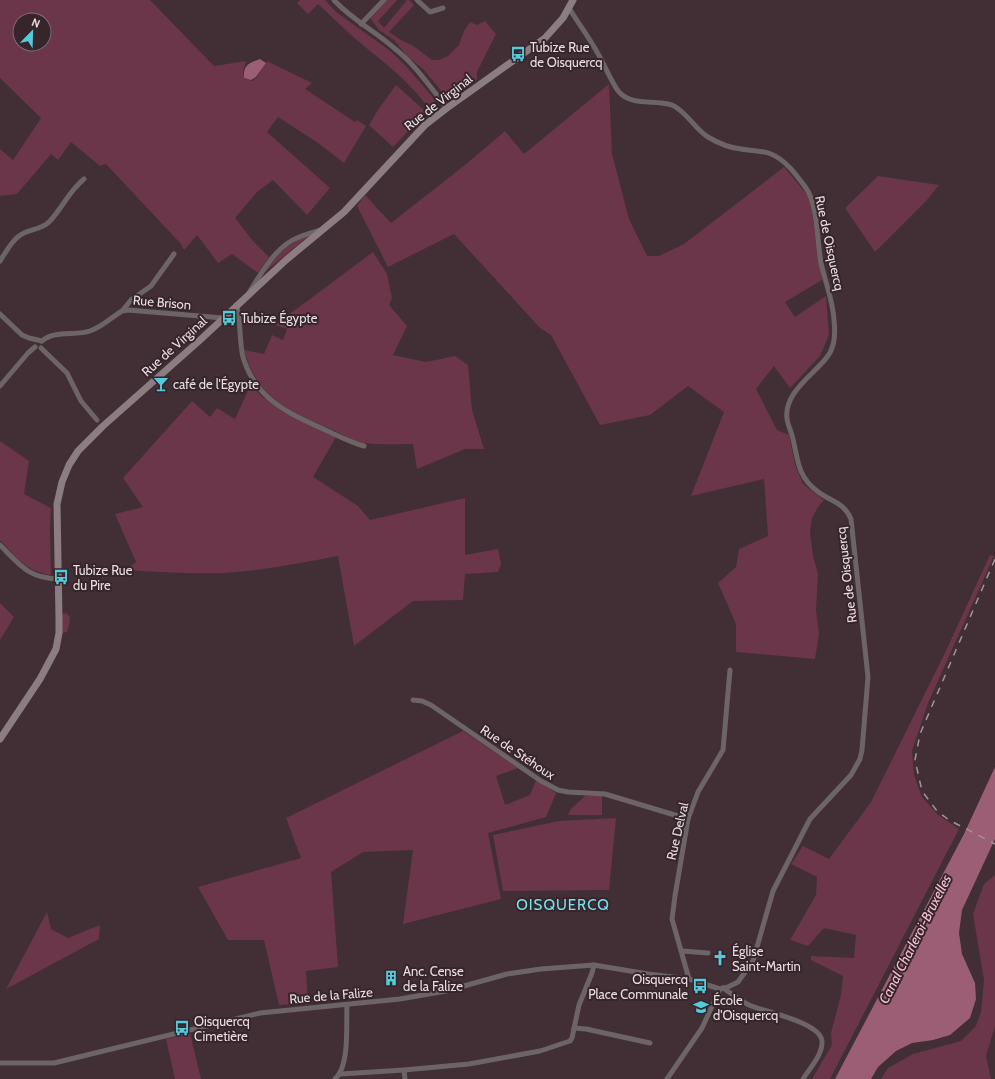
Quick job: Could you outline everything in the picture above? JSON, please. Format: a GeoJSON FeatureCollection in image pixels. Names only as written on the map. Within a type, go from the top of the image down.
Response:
{"type":"FeatureCollection","features":[{"type":"Feature","properties":{"kind":"street"},"geometry":{"type":"LineString","coordinates":[[334,0],[361,24],[395,48],[410,63],[447,108]]}},
{"type":"Feature","properties":{"kind":"street"},"geometry":{"type":"LineString","coordinates":[[361,24],[384,0]]}},
{"type":"Feature","properties":{"kind":"street"},"geometry":{"type":"LineString","coordinates":[[417,0],[430,12],[443,8]]}},
{"type":"Feature","properties":{"kind":"street","name":"Rue de Virginal"},"geometry":{"type":"LineString","coordinates":[[0,739],[40,679],[56,649],[59,633],[57,504],[61,484],[69,465],[78,451],[88,440],[286,260],[344,212],[413,137],[447,108],[545,38],[559,23],[570,8],[573,0]]}},
{"type":"Feature","properties":{"kind":"street","name":"Rue de Oisquercq"},"geometry":{"type":"LineString","coordinates":[[570,8],[597,51],[619,92],[638,102],[663,103],[674,106],[682,112],[699,131],[709,138],[729,147],[759,151],[773,155],[792,170],[806,187],[812,202],[821,263],[833,307],[835,322],[832,348],[827,358],[796,389],[787,412],[787,420],[793,437],[799,468],[803,477],[818,492],[843,507],[851,520],[868,677],[862,750],[860,759],[851,775],[812,815],[790,857],[768,903],[757,950],[753,960],[738,982],[722,988]]}},
{"type":"Feature","properties":{"kind":"street"},"geometry":{"type":"LineString","coordinates":[[0,261],[12,244],[22,234],[45,226],[74,188],[84,179]]}},
{"type":"Feature","properties":{"kind":"street"},"geometry":{"type":"LineString","coordinates":[[248,295],[277,252],[297,238],[324,229]]}},
{"type":"Feature","properties":{"kind":"street","name":"Rue Brison"},"geometry":{"type":"LineString","coordinates":[[39,341],[47,337],[90,331],[123,310],[131,300],[151,286],[174,254]]}},
{"type":"Feature","properties":{"kind":"street"},"geometry":{"type":"LineString","coordinates":[[236,305],[238,311],[239,337],[244,359],[252,377],[266,397],[279,407],[300,418],[364,446]]}},
{"type":"Feature","properties":{"kind":"street","name":"Rue Brison"},"geometry":{"type":"LineString","coordinates":[[123,310],[223,318]]}},
{"type":"Feature","properties":{"kind":"street"},"geometry":{"type":"LineString","coordinates":[[0,314],[22,335],[43,344],[41,348]]}},
{"type":"Feature","properties":{"kind":"street"},"geometry":{"type":"LineString","coordinates":[[0,386],[28,353],[35,347],[34,343],[39,341]]}},
{"type":"Feature","properties":{"kind":"street"},"geometry":{"type":"LineString","coordinates":[[35,347],[38,349],[41,348],[67,373],[81,401],[97,420]]}},
{"type":"Feature","properties":{"kind":"street"},"geometry":{"type":"LineString","coordinates":[[0,546],[31,574],[47,579],[58,580]]}},
{"type":"Feature","properties":{"kind":"street","name":"Rue Delval"},"geometry":{"type":"LineString","coordinates":[[689,979],[672,920],[675,896],[688,819],[698,792],[723,750],[730,670]]}},
{"type":"Feature","properties":{"kind":"street","name":"Rue de Stéhoux"},"geometry":{"type":"LineString","coordinates":[[413,700],[422,701],[431,705],[555,790],[605,794],[688,819]]}},
{"type":"Feature","properties":{"kind":"street"},"geometry":{"type":"LineString","coordinates":[[682,951],[708,953]]}},
{"type":"Feature","properties":{"kind":"street"},"geometry":{"type":"LineString","coordinates":[[335,1079],[341,1074],[469,1064],[540,1051],[570,1041],[572,1038],[578,1005],[594,965]]}},
{"type":"Feature","properties":{"kind":"street","name":"Rue de la Falize"},"geometry":{"type":"LineString","coordinates":[[0,1063],[54,1063],[260,1013],[400,1000],[463,986],[507,974],[572,966],[594,965],[689,979],[722,988],[750,1005],[812,1027],[818,1032],[822,1039],[821,1050],[803,1079]]}},
{"type":"Feature","properties":{"kind":"street"},"geometry":{"type":"LineString","coordinates":[[667,1079],[702,1028],[722,988]]}},
{"type":"Feature","properties":{"kind":"street"},"geometry":{"type":"LineString","coordinates":[[341,1074],[345,1057],[347,1005]]}},
{"type":"Feature","properties":{"kind":"street"},"geometry":{"type":"LineString","coordinates":[[574,1028],[586,1029],[650,1043]]}},
{"type":"Feature","properties":{"kind":"street"},"geometry":{"type":"LineString","coordinates":[[404,1070],[405,1079]]}},
{"type":"Feature","properties":{"kind":"shaded area"},"geometry":{"type":"Polygon","coordinates":[[[0,0],[150,0],[214,66],[246,61],[243,72],[244,78],[252,81],[257,77],[267,61],[312,83],[305,89],[355,122],[357,120],[366,126],[344,163],[318,143],[278,117],[267,132],[330,188],[307,215],[273,180],[257,192],[235,218],[253,241],[269,257],[258,273],[232,254],[218,263],[197,235],[184,250],[181,244],[106,164],[100,166],[71,142],[58,160],[51,154],[17,194],[0,196],[0,149],[13,160],[41,118],[0,78],[0,0]]]}},
{"type":"Feature","properties":{"kind":"shaded area"},"geometry":{"type":"Polygon","coordinates":[[[300,0],[325,0],[336,12],[389,50],[405,65],[436,101],[427,106],[400,76],[350,34],[318,4],[308,14],[297,3],[300,0]]]}},
{"type":"Feature","properties":{"kind":"shaded area"},"geometry":{"type":"Polygon","coordinates":[[[387,0],[397,0],[378,21],[384,28],[407,0],[409,0],[414,5],[389,32],[412,45],[432,60],[439,60],[448,56],[459,45],[464,31],[470,22],[477,25],[485,21],[496,34],[477,72],[477,79],[459,94],[448,99],[424,70],[407,56],[394,40],[379,30],[370,18],[387,0]]]}},
{"type":"Feature","properties":{"kind":"shaded area"},"geometry":{"type":"Polygon","coordinates":[[[609,84],[612,154],[629,219],[647,256],[659,256],[684,244],[784,167],[810,198],[822,280],[785,302],[795,317],[826,296],[829,335],[820,356],[790,388],[774,366],[756,389],[777,430],[789,435],[795,465],[803,484],[824,500],[812,518],[810,533],[813,556],[818,574],[816,610],[819,634],[815,659],[736,652],[736,624],[718,583],[736,567],[739,549],[768,536],[764,479],[691,496],[724,412],[688,386],[650,415],[600,425],[551,335],[540,328],[454,234],[388,267],[357,206],[365,195],[391,223],[465,165],[505,131],[524,154],[609,84]]]}},
{"type":"Feature","properties":{"kind":"shaded area"},"geometry":{"type":"Polygon","coordinates":[[[396,85],[426,112],[393,147],[369,125],[396,85]]]}},
{"type":"Feature","properties":{"kind":"shaded area"},"geometry":{"type":"Polygon","coordinates":[[[878,176],[939,185],[926,201],[875,252],[845,208],[878,176]]]}},
{"type":"Feature","properties":{"kind":"shaded area"},"geometry":{"type":"Polygon","coordinates":[[[310,235],[266,271],[265,271],[284,249],[310,235]]]}},
{"type":"Feature","properties":{"kind":"shaded area"},"geometry":{"type":"Polygon","coordinates":[[[373,252],[387,274],[392,298],[389,305],[407,326],[393,355],[426,362],[455,356],[468,365],[472,410],[484,449],[465,449],[417,469],[413,444],[370,444],[352,440],[290,410],[278,402],[257,381],[244,350],[264,354],[272,335],[283,340],[287,329],[275,325],[373,252]]]}},
{"type":"Feature","properties":{"kind":"shaded area"},"geometry":{"type":"Polygon","coordinates":[[[251,384],[261,396],[283,412],[336,437],[313,477],[358,506],[370,520],[465,498],[465,555],[498,549],[501,564],[498,572],[465,574],[463,600],[413,601],[354,646],[338,556],[267,569],[223,573],[126,570],[136,562],[115,514],[143,507],[123,478],[192,401],[210,417],[217,408],[235,419],[251,384]]]}},
{"type":"Feature","properties":{"kind":"shaded area"},"geometry":{"type":"Polygon","coordinates":[[[0,441],[29,461],[24,494],[51,508],[51,575],[34,570],[22,563],[0,540],[0,441]]]}},
{"type":"Feature","properties":{"kind":"shaded area"},"geometry":{"type":"Polygon","coordinates":[[[990,555],[994,556],[928,703],[912,751],[914,775],[922,797],[937,814],[959,829],[830,1079],[812,1079],[832,1045],[831,1033],[841,995],[843,976],[811,960],[811,956],[854,958],[856,935],[824,928],[808,946],[790,940],[816,895],[817,877],[791,864],[803,846],[829,859],[871,802],[945,653],[990,555]]]}},
{"type":"Feature","properties":{"kind":"shaded area"},"geometry":{"type":"Polygon","coordinates":[[[0,603],[14,617],[0,640],[0,603]]]}},
{"type":"Feature","properties":{"kind":"shaded area"},"geometry":{"type":"Polygon","coordinates":[[[66,613],[70,617],[69,625],[67,632],[62,633],[62,614],[66,613]]]}},
{"type":"Feature","properties":{"kind":"shaded area"},"geometry":{"type":"Polygon","coordinates":[[[463,731],[518,768],[496,776],[505,805],[530,795],[536,780],[556,793],[546,817],[488,833],[501,899],[403,924],[413,850],[363,852],[331,872],[338,967],[306,971],[308,1003],[279,1005],[264,940],[228,940],[198,887],[301,858],[286,818],[463,731]]]}},
{"type":"Feature","properties":{"kind":"shaded area"},"geometry":{"type":"Polygon","coordinates":[[[585,796],[602,796],[602,815],[568,815],[570,810],[585,796]]]}},
{"type":"Feature","properties":{"kind":"shaded area"},"geometry":{"type":"Polygon","coordinates":[[[616,818],[609,890],[503,891],[493,835],[559,821],[616,818]]]}},
{"type":"Feature","properties":{"kind":"shaded area"},"geometry":{"type":"Polygon","coordinates":[[[995,875],[995,1026],[986,1056],[991,1079],[881,1079],[888,1068],[913,1054],[961,1041],[976,1026],[981,1012],[984,980],[973,914],[984,884],[995,875]]]}},
{"type":"Feature","properties":{"kind":"shaded area"},"geometry":{"type":"Polygon","coordinates":[[[47,912],[51,929],[68,938],[100,925],[99,939],[6,989],[47,912]]]}},
{"type":"Feature","properties":{"kind":"shaded area"},"geometry":{"type":"Polygon","coordinates":[[[190,1033],[201,1079],[175,1079],[166,1039],[190,1033]]]}},
{"type":"Feature","properties":{"kind":"water"},"geometry":{"type":"Polygon","coordinates":[[[260,59],[266,63],[256,77],[251,80],[244,78],[246,67],[260,59]]]}},
{"type":"Feature","properties":{"kind":"water","name":"Canal Charleroi-Bruxelles"},"geometry":{"type":"Polygon","coordinates":[[[995,767],[995,839],[962,910],[959,933],[962,954],[975,983],[976,999],[970,1018],[950,1035],[933,1040],[912,1043],[896,1051],[878,1067],[871,1079],[835,1079],[964,834],[995,767]]]}},
{"type":"Feature","properties":{"kind":"railway"},"geometry":{"type":"LineString","coordinates":[[995,559],[920,734],[915,760],[922,791],[937,811],[949,820],[995,844]]}},
{"type":"Feature","properties":{"kind":"place","name":"Tubize Rue de Oisquercq"},"geometry":{"type":"Point","coordinates":[518,54]}},
{"type":"Feature","properties":{"kind":"place","name":"Tubize Égypte"},"geometry":{"type":"Point","coordinates":[229,318]}},
{"type":"Feature","properties":{"kind":"place","name":"café de l'Égypte"},"geometry":{"type":"Point","coordinates":[161,384]}},
{"type":"Feature","properties":{"kind":"place","name":"Tubize Rue du Pire"},"geometry":{"type":"Point","coordinates":[61,577]}},
{"type":"Feature","properties":{"kind":"place","name":"Église Saint-Martin"},"geometry":{"type":"Point","coordinates":[720,958]}},
{"type":"Feature","properties":{"kind":"place","name":"Anc. Cense de la Falize"},"geometry":{"type":"Point","coordinates":[391,978]}},
{"type":"Feature","properties":{"kind":"place","name":"Oisquercq Place Communale"},"geometry":{"type":"Point","coordinates":[700,986]}},
{"type":"Feature","properties":{"kind":"place","name":"École d'Oisquercq"},"geometry":{"type":"Point","coordinates":[701,1007]}},
{"type":"Feature","properties":{"kind":"place","name":"Oisquercq Cimetière"},"geometry":{"type":"Point","coordinates":[182,1028]}},
{"type":"Feature","properties":{"kind":"district","name":"OISQUERCQ"},"geometry":{"type":"Point","coordinates":[563,905]}}]}
